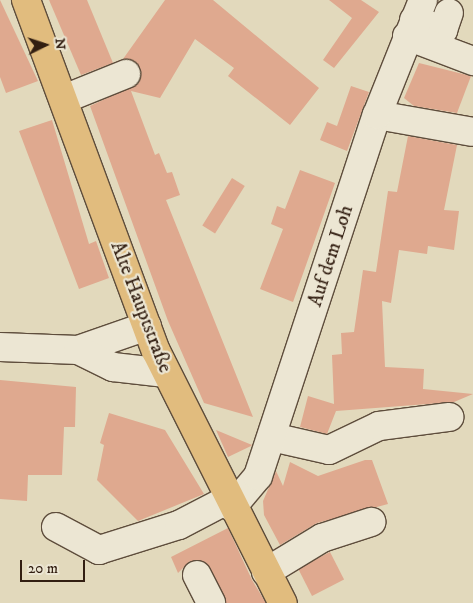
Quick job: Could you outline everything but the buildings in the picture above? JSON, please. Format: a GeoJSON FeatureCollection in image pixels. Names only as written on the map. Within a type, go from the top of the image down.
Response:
{"type":"FeatureCollection","features":[{"type":"Feature","properties":{"kind":"main road","name":"Alte Hauptstraße"},"geometry":{"type":"LineString","coordinates":[[26,0],[166,373],[230,503],[283,603]]}},
{"type":"Feature","properties":{"kind":"street"},"geometry":{"type":"LineString","coordinates":[[415,19],[443,30],[449,13]]}},
{"type":"Feature","properties":{"kind":"street"},"geometry":{"type":"LineString","coordinates":[[415,19],[473,62]]}},
{"type":"Feature","properties":{"kind":"street","name":"Auf dem Loh"},"geometry":{"type":"LineString","coordinates":[[230,503],[258,476],[377,115],[415,19]]}},
{"type":"Feature","properties":{"kind":"street"},"geometry":{"type":"LineString","coordinates":[[64,99],[126,74]]}},
{"type":"Feature","properties":{"kind":"street"},"geometry":{"type":"LineString","coordinates":[[377,115],[473,132]]}},
{"type":"Feature","properties":{"kind":"street"},"geometry":{"type":"LineString","coordinates":[[0,347],[78,350],[147,326]]}},
{"type":"Feature","properties":{"kind":"street"},"geometry":{"type":"LineString","coordinates":[[78,350],[113,367],[166,373]]}},
{"type":"Feature","properties":{"kind":"street"},"geometry":{"type":"LineString","coordinates":[[272,437],[329,450],[379,426],[449,418]]}},
{"type":"Feature","properties":{"kind":"street"},"geometry":{"type":"LineString","coordinates":[[56,527],[99,550],[179,525],[230,503]]}},
{"type":"Feature","properties":{"kind":"street"},"geometry":{"type":"LineString","coordinates":[[266,572],[322,538],[371,522]]}},
{"type":"Feature","properties":{"kind":"street"},"geometry":{"type":"LineString","coordinates":[[197,575],[211,603]]}}]}
